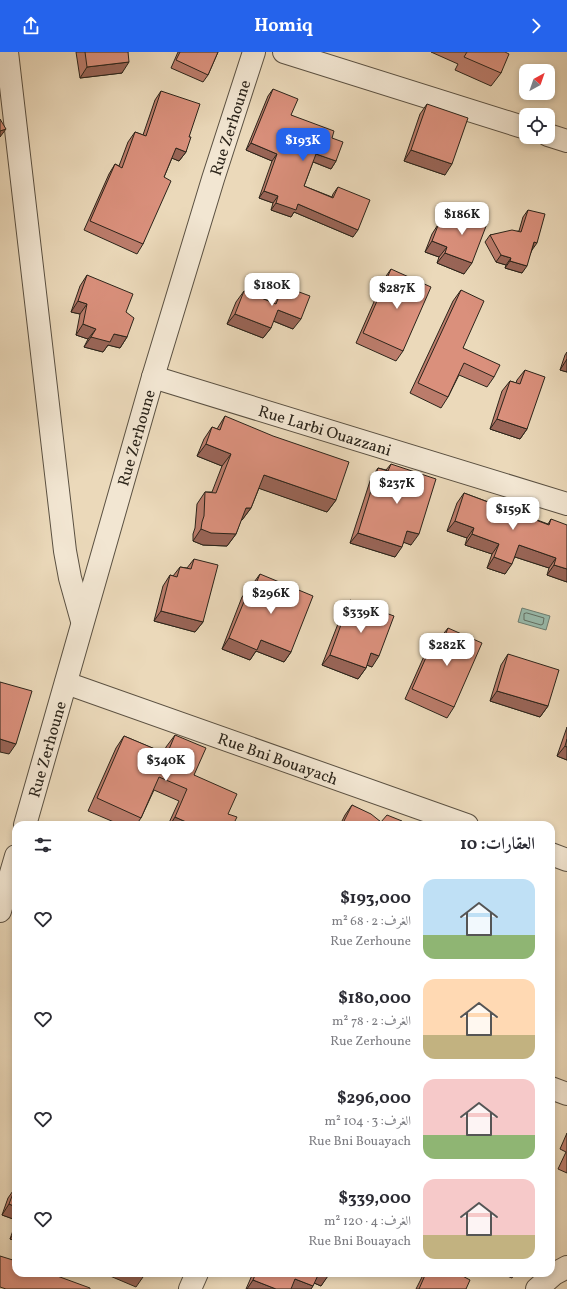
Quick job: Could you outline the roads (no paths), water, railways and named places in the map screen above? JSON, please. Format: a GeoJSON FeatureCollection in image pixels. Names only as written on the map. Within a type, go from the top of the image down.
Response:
{"type":"FeatureCollection","features":[{"type":"Feature","properties":{"kind":"street"},"geometry":{"type":"LineString","coordinates":[[7,52],[65,551],[70,578],[82,622]]}},
{"type":"Feature","properties":{"kind":"street","name":"Rue Zerhoune"},"geometry":{"type":"LineString","coordinates":[[26,821],[153,377],[211,186],[254,52]]}},
{"type":"Feature","properties":{"kind":"street"},"geometry":{"type":"LineString","coordinates":[[284,52],[519,126]]}},
{"type":"Feature","properties":{"kind":"street"},"geometry":{"type":"LineString","coordinates":[[555,137],[567,141]]}},
{"type":"Feature","properties":{"kind":"street","name":"Rue Larbi Ouazzani"},"geometry":{"type":"LineString","coordinates":[[153,377],[567,504]]}},
{"type":"Feature","properties":{"kind":"street","name":"Rue Bni Bouayach"},"geometry":{"type":"LineString","coordinates":[[66,683],[456,821]]}},
{"type":"Feature","properties":{"kind":"street"},"geometry":{"type":"LineString","coordinates":[[555,856],[567,860]]}},
{"type":"Feature","properties":{"kind":"street"},"geometry":{"type":"LineString","coordinates":[[0,911],[12,870]]}},
{"type":"Feature","properties":{"kind":"street"},"geometry":{"type":"LineString","coordinates":[[555,1090],[567,1094]]}},
{"type":"Feature","properties":{"kind":"street"},"geometry":{"type":"LineString","coordinates":[[555,1273],[567,1267]]}},
{"type":"Feature","properties":{"kind":"street"},"geometry":{"type":"LineString","coordinates":[[190,1289],[195,1277]]}},
{"type":"Feature","properties":{"kind":"street"},"geometry":{"type":"LineString","coordinates":[[537,1289],[551,1277]]}},
{"type":"Feature","properties":{"kind":"water"},"geometry":{"type":"Polygon","coordinates":[[[522,608],[550,616],[546,630],[518,622],[522,608]]]}}]}
